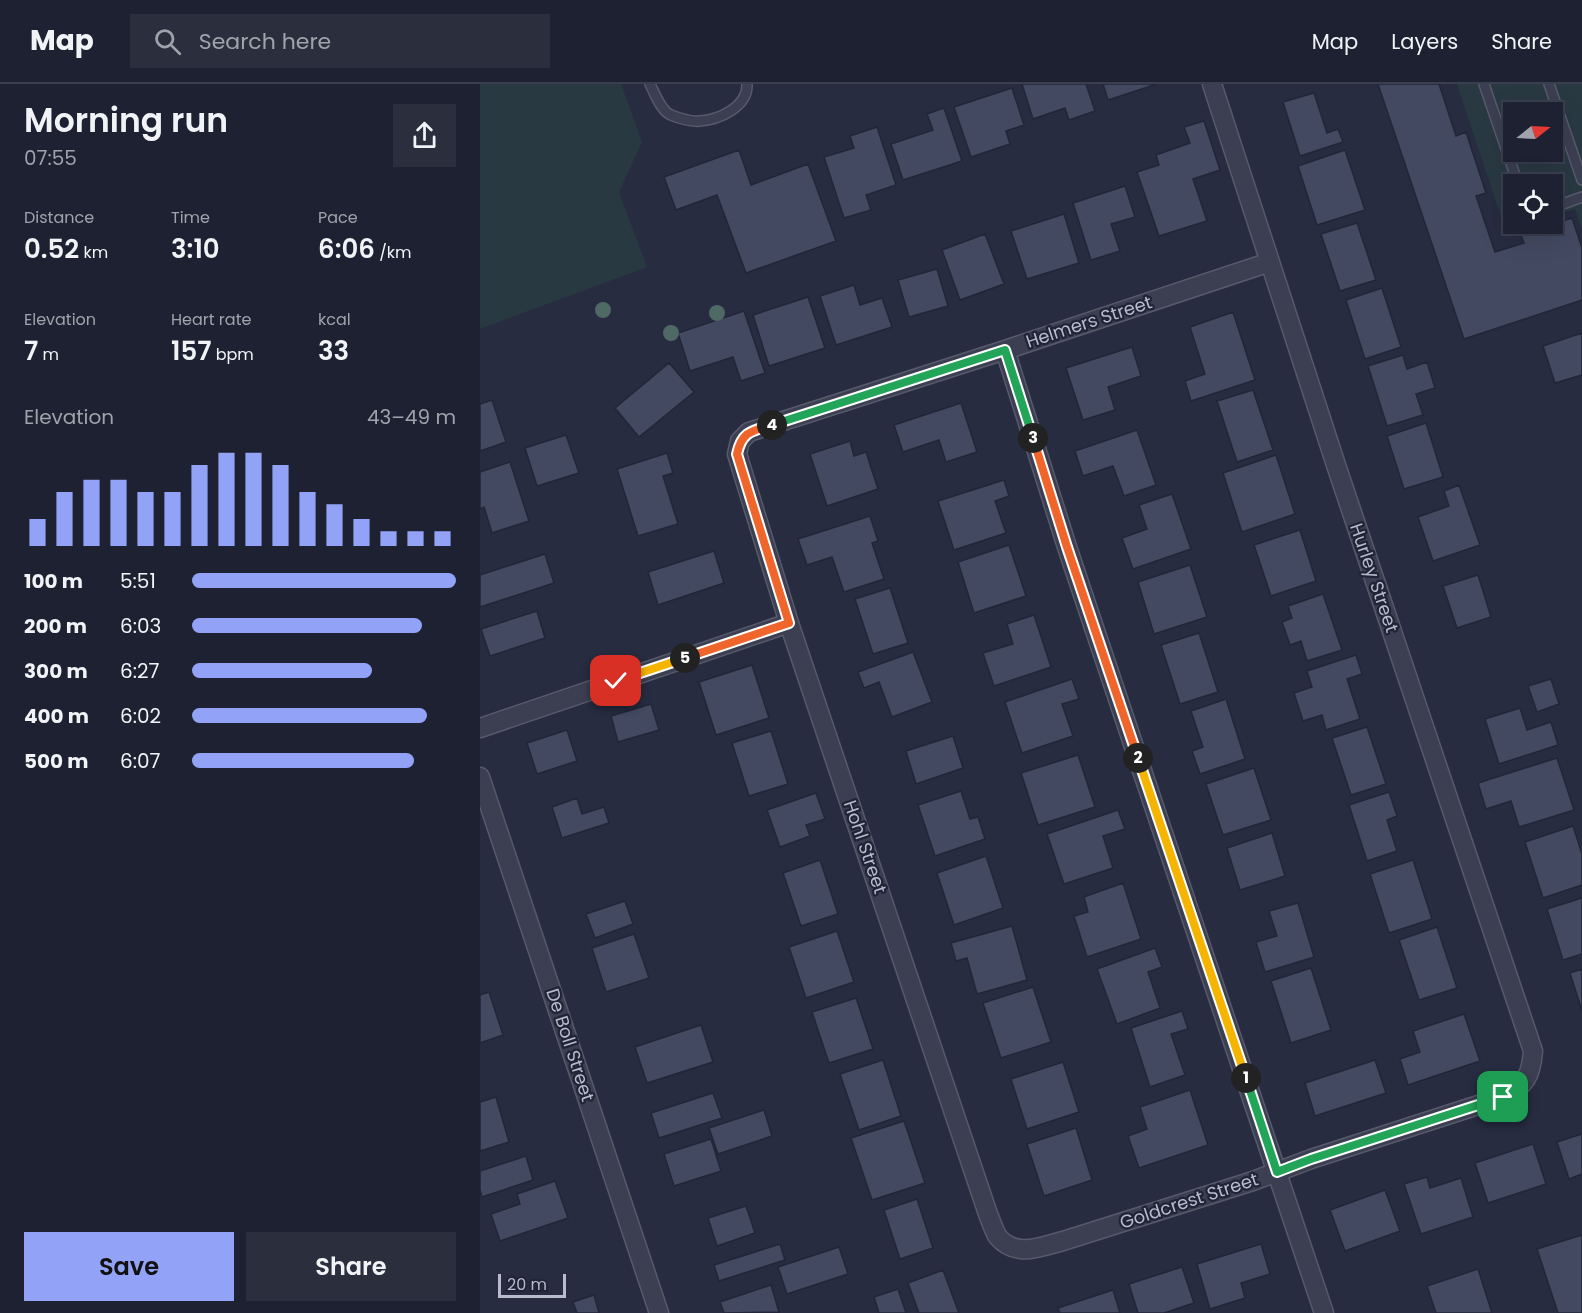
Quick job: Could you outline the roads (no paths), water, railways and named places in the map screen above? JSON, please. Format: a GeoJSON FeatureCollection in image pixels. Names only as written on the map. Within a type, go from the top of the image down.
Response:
{"type":"FeatureCollection","features":[{"type":"Feature","properties":{"kind":"street","name":"Hurley Street"},"geometry":{"type":"LineString","coordinates":[[1212,84],[1337,468],[1533,1051],[1530,1072]]}},
{"type":"Feature","properties":{"kind":"street","name":"Helmers Street"},"geometry":{"type":"LineString","coordinates":[[740,441],[748,432],[1270,262]]}},
{"type":"Feature","properties":{"kind":"street"},"geometry":{"type":"LineString","coordinates":[[1005,350],[1067,547],[1324,1313]]}},
{"type":"Feature","properties":{"kind":"street","name":"Hohl Street"},"geometry":{"type":"LineString","coordinates":[[740,441],[737,454],[789,623],[988,1214],[997,1236],[1008,1245]]}},
{"type":"Feature","properties":{"kind":"street"},"geometry":{"type":"LineString","coordinates":[[480,728],[789,623]]}},
{"type":"Feature","properties":{"kind":"street","name":"De Boll Street"},"geometry":{"type":"LineString","coordinates":[[480,777],[659,1313]]}},
{"type":"Feature","properties":{"kind":"street","name":"Goldcrest Street"},"geometry":{"type":"LineString","coordinates":[[1008,1245],[1019,1250],[1032,1249],[1253,1181],[1311,1159],[1503,1097],[1518,1089],[1530,1072]]}},
{"type":"Feature","properties":{"kind":"lane"},"geometry":{"type":"LineString","coordinates":[[650,84],[658,101],[669,115],[697,122],[720,117],[741,103],[747,92],[747,84]]}},
{"type":"Feature","properties":{"kind":"lane"},"geometry":{"type":"LineString","coordinates":[[1484,84],[1515,174]]}},
{"type":"Feature","properties":{"kind":"lane"},"geometry":{"type":"LineString","coordinates":[[1549,84],[1582,180]]}},
{"type":"Feature","properties":{"kind":"lane"},"geometry":{"type":"LineString","coordinates":[[1563,204],[1582,198]]}}]}
